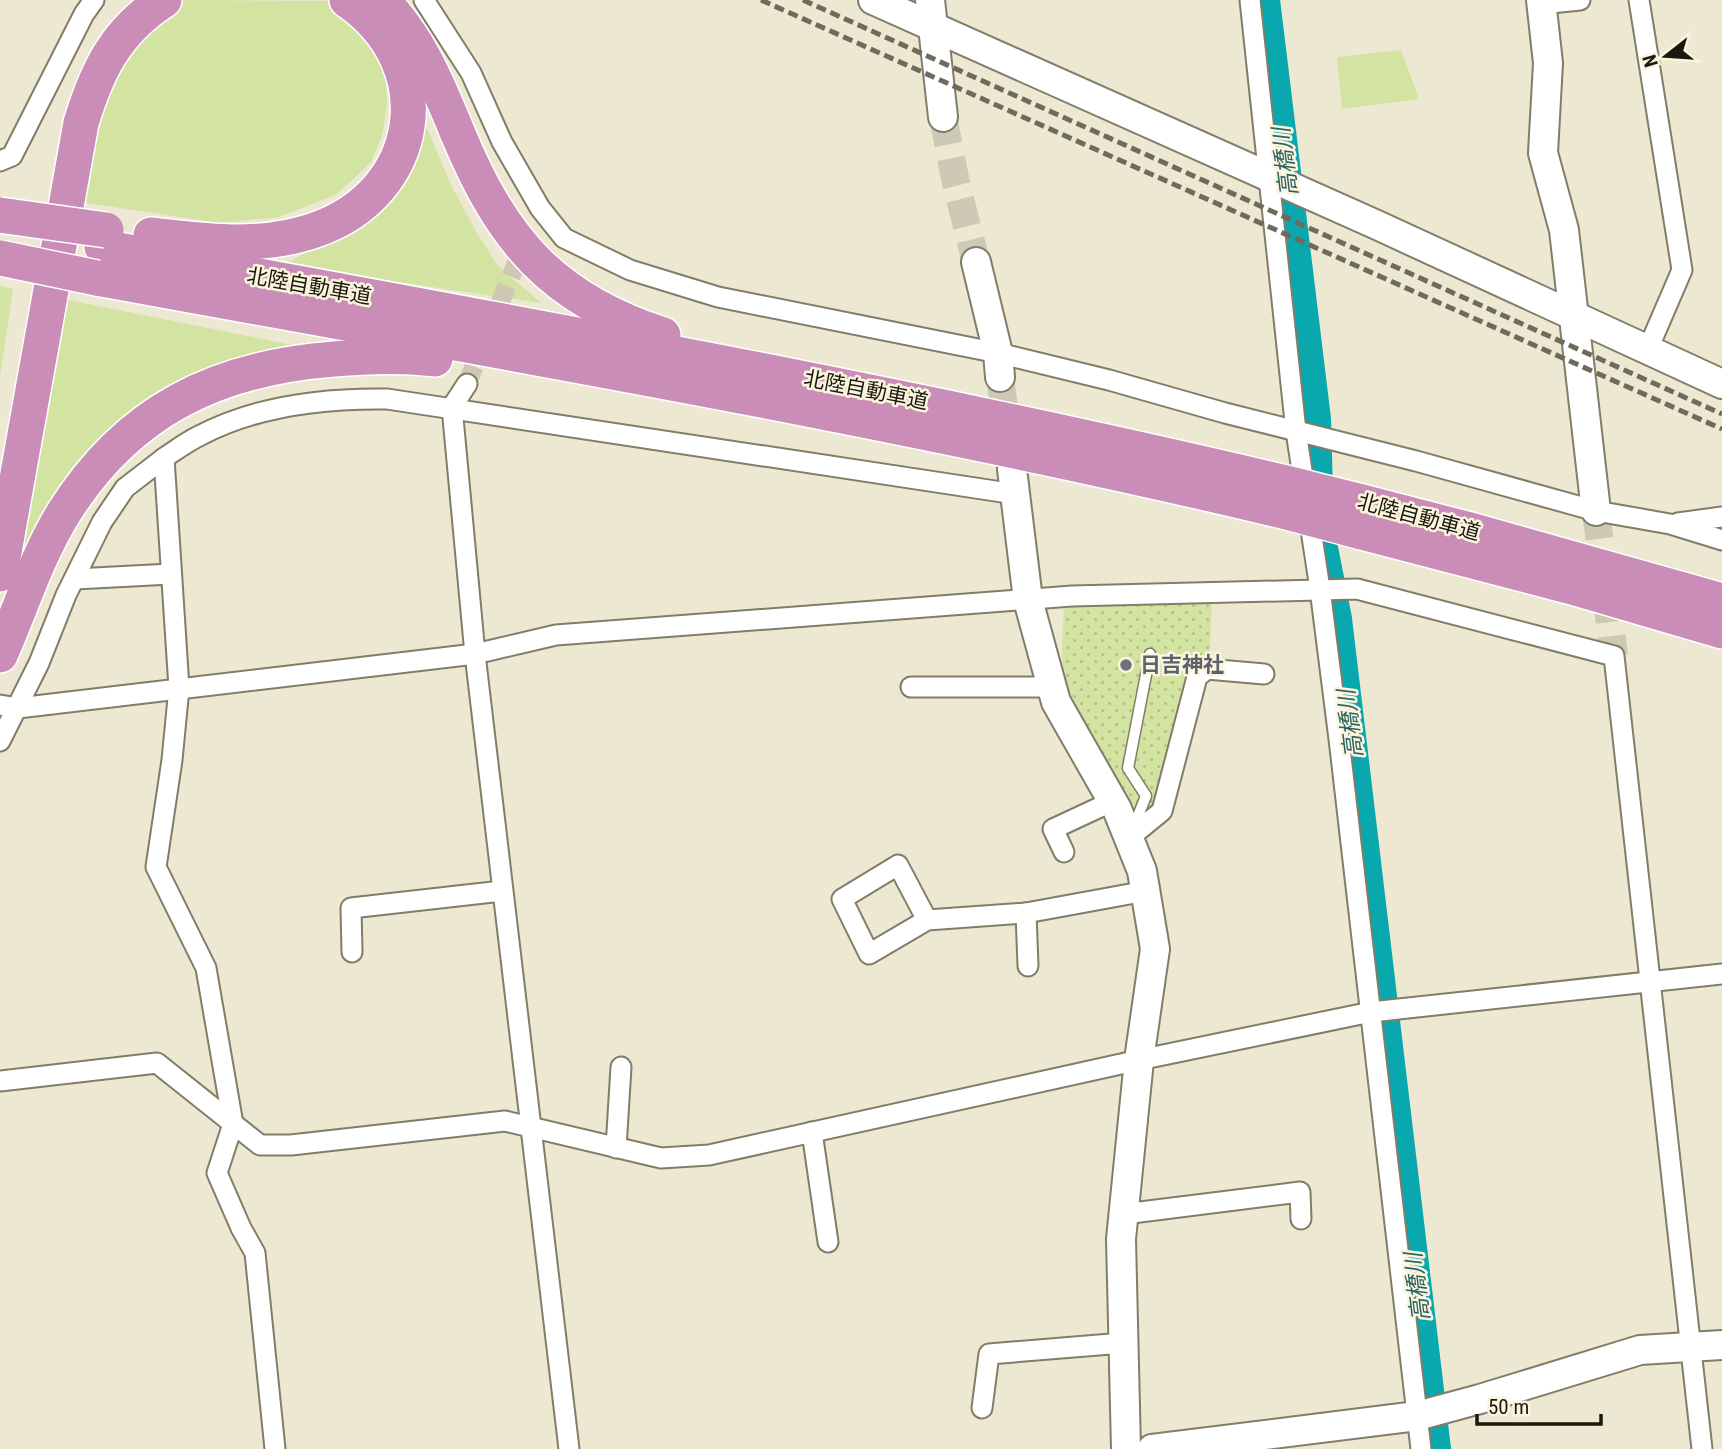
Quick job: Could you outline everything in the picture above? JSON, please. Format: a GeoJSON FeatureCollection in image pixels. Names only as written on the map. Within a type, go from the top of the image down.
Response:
{"type":"FeatureCollection","features":[{"type":"Feature","properties":{"kind":"highway"},"geometry":{"type":"LineString","coordinates":[[0,464],[69,99],[97,37],[113,15],[129,0]]}},
{"type":"Feature","properties":{"kind":"highway"},"geometry":{"type":"LineString","coordinates":[[0,573],[16,496],[81,123],[100,68],[114,45],[131,25],[164,0]]}},
{"type":"Feature","properties":{"kind":"highway"},"geometry":{"type":"LineString","coordinates":[[0,215],[101,251],[204,241],[265,241],[314,231],[339,221],[375,194],[396,161],[409,117],[409,96],[393,48],[377,25],[346,0]]}},
{"type":"Feature","properties":{"kind":"highway"},"geometry":{"type":"LineString","coordinates":[[382,0],[413,37],[429,65],[469,160],[496,213],[533,260],[578,298],[612,315],[684,341],[978,405],[1069,432]]}},
{"type":"Feature","properties":{"kind":"highway","name":"北陸自動車道"},"geometry":{"type":"LineString","coordinates":[[0,227],[810,410],[1049,457],[1287,497]]}},
{"type":"Feature","properties":{"kind":"highway","name":"北陸自動車道"},"geometry":{"type":"LineString","coordinates":[[0,258],[101,251],[812,379],[1069,432],[1358,516],[1560,584],[1722,631]]}},
{"type":"Feature","properties":{"kind":"highway"},"geometry":{"type":"LineString","coordinates":[[0,655],[48,541],[63,514],[98,467],[120,443],[143,424],[176,402],[222,380],[252,371],[315,360],[385,356],[429,358],[810,410]]}},
{"type":"Feature","properties":{"kind":"highway","name":"北陸自動車道"},"geometry":{"type":"LineString","coordinates":[[1358,516],[1470,530],[1722,601]]}},
{"type":"Feature","properties":{"kind":"street"},"geometry":{"type":"LineString","coordinates":[[0,161],[12,156],[84,14],[94,0]]}},
{"type":"Feature","properties":{"kind":"street"},"geometry":{"type":"LineString","coordinates":[[424,0],[471,73],[502,142],[540,208],[565,238],[630,270],[718,297],[999,365],[1109,380],[1596,511],[1670,524],[1722,540]]}},
{"type":"Feature","properties":{"kind":"street"},"geometry":{"type":"LineString","coordinates":[[873,0],[931,13],[957,39],[1270,176],[1722,384]]}},
{"type":"Feature","properties":{"kind":"street"},"geometry":{"type":"LineString","coordinates":[[1250,0],[1296,431],[1320,589],[1421,1449]]}},
{"type":"Feature","properties":{"kind":"street"},"geometry":{"type":"LineString","coordinates":[[1580,0],[1541,2],[1548,63],[1544,153],[1564,230],[1596,511]]}},
{"type":"Feature","properties":{"kind":"street"},"geometry":{"type":"LineString","coordinates":[[1639,0],[1682,270],[1648,349]]}},
{"type":"Feature","properties":{"kind":"street"},"geometry":{"type":"LineString","coordinates":[[931,13],[943,117]]}},
{"type":"Feature","properties":{"kind":"street"},"geometry":{"type":"LineString","coordinates":[[529,233],[540,208]]}},
{"type":"Feature","properties":{"kind":"street"},"geometry":{"type":"LineString","coordinates":[[976,262],[999,365]]}},
{"type":"Feature","properties":{"kind":"street"},"geometry":{"type":"LineString","coordinates":[[467,384],[452,407],[475,654],[569,1449]]}},
{"type":"Feature","properties":{"kind":"street"},"geometry":{"type":"LineString","coordinates":[[0,741],[9,707],[102,522],[125,488],[164,458],[201,435],[251,415],[342,398],[387,399],[1013,481],[1028,600],[1056,702],[1113,801],[1142,870],[1156,949],[1139,1060],[1121,1239],[1126,1449]]}},
{"type":"Feature","properties":{"kind":"street"},"geometry":{"type":"LineString","coordinates":[[164,458],[178,688],[172,760],[156,867],[206,968],[233,1124],[217,1173],[241,1228],[255,1252],[275,1449]]}},
{"type":"Feature","properties":{"kind":"street"},"geometry":{"type":"LineString","coordinates":[[1670,524],[1722,517]]}},
{"type":"Feature","properties":{"kind":"street"},"geometry":{"type":"LineString","coordinates":[[75,579],[171,574]]}},
{"type":"Feature","properties":{"kind":"street"},"geometry":{"type":"LineString","coordinates":[[9,707],[475,654],[556,635],[1028,600],[1320,589],[1357,589],[1614,656],[1702,1449]]}},
{"type":"Feature","properties":{"kind":"street"},"geometry":{"type":"LineString","coordinates":[[1129,838],[1162,811],[1197,677],[1207,669],[1264,674]]}},
{"type":"Feature","properties":{"kind":"street"},"geometry":{"type":"LineString","coordinates":[[911,687],[1052,687]]}},
{"type":"Feature","properties":{"kind":"street"},"geometry":{"type":"LineString","coordinates":[[1064,852],[1053,829],[1113,801]]}},
{"type":"Feature","properties":{"kind":"street"},"geometry":{"type":"LineString","coordinates":[[927,920],[898,865],[842,899],[869,954],[927,920],[1026,914],[1146,891]]}},
{"type":"Feature","properties":{"kind":"street"},"geometry":{"type":"LineString","coordinates":[[352,952],[351,908],[502,891]]}},
{"type":"Feature","properties":{"kind":"street"},"geometry":{"type":"LineString","coordinates":[[1026,914],[1028,966]]}},
{"type":"Feature","properties":{"kind":"street"},"geometry":{"type":"LineString","coordinates":[[0,1082],[157,1063],[260,1145],[291,1145],[505,1121],[661,1158],[709,1155],[1139,1060],[1371,1013],[1722,974]]}},
{"type":"Feature","properties":{"kind":"street"},"geometry":{"type":"LineString","coordinates":[[616,1148],[621,1067]]}},
{"type":"Feature","properties":{"kind":"street"},"geometry":{"type":"LineString","coordinates":[[812,1132],[828,1242]]}},
{"type":"Feature","properties":{"kind":"street"},"geometry":{"type":"LineString","coordinates":[[1124,1214],[1300,1192],[1301,1219]]}},
{"type":"Feature","properties":{"kind":"street"},"geometry":{"type":"LineString","coordinates":[[982,1408],[989,1354],[1124,1343]]}},
{"type":"Feature","properties":{"kind":"street"},"geometry":{"type":"LineString","coordinates":[[1152,1449],[1417,1416],[1640,1350],[1722,1345]]}},
{"type":"Feature","properties":{"kind":"lane"},"geometry":{"type":"LineString","coordinates":[[1129,838],[1146,796],[1128,768],[1150,654]]}},
{"type":"Feature","properties":{"kind":"green space"},"geometry":{"type":"Polygon","coordinates":[[[182,0],[331,1],[356,25],[385,68],[387,102],[383,133],[371,162],[337,194],[279,217],[220,223],[81,202],[112,61],[168,8],[182,0]]]}},
{"type":"Feature","properties":{"kind":"green space"},"geometry":{"type":"Polygon","coordinates":[[[1401,50],[1419,99],[1342,109],[1337,57],[1401,50]]]}},
{"type":"Feature","properties":{"kind":"green space"},"geometry":{"type":"Polygon","coordinates":[[[420,112],[451,185],[478,235],[498,266],[541,303],[284,265],[368,217],[415,166],[420,112]]]}},
{"type":"Feature","properties":{"kind":"green space"},"geometry":{"type":"Polygon","coordinates":[[[0,286],[13,289],[0,377],[0,286]]]}},
{"type":"Feature","properties":{"kind":"green space"},"geometry":{"type":"Polygon","coordinates":[[[63,299],[307,348],[175,386],[1,609],[34,464],[63,299]]]}},
{"type":"Feature","properties":{"kind":"green space"},"geometry":{"type":"Polygon","coordinates":[[[1212,603],[1209,663],[1174,809],[1142,836],[1064,698],[1064,606],[1212,603]]]}},
{"type":"Feature","properties":{"kind":"waterway","name":"高橋川"},"geometry":{"type":"LineString","coordinates":[[1265,0],[1316,419],[1319,528],[1337,619],[1436,1449]]}},
{"type":"Feature","properties":{"kind":"tunnel"},"geometry":{"type":"LineString","coordinates":[[943,117],[976,262]]}},
{"type":"Feature","properties":{"kind":"tunnel"},"geometry":{"type":"LineString","coordinates":[[467,384],[525,242]]}},
{"type":"Feature","properties":{"kind":"tunnel"},"geometry":{"type":"LineString","coordinates":[[1000,377],[1008,439]]}},
{"type":"Feature","properties":{"kind":"tunnel"},"geometry":{"type":"LineString","coordinates":[[1596,511],[1614,656]]}},
{"type":"Feature","properties":{"kind":"railway"},"geometry":{"type":"LineString","coordinates":[[761,0],[1722,429]]}},
{"type":"Feature","properties":{"kind":"railway"},"geometry":{"type":"LineString","coordinates":[[803,0],[1722,414]]}},
{"type":"Feature","properties":{"kind":"place","name":"日吉神社"},"geometry":{"type":"Point","coordinates":[1126,665]}}]}
